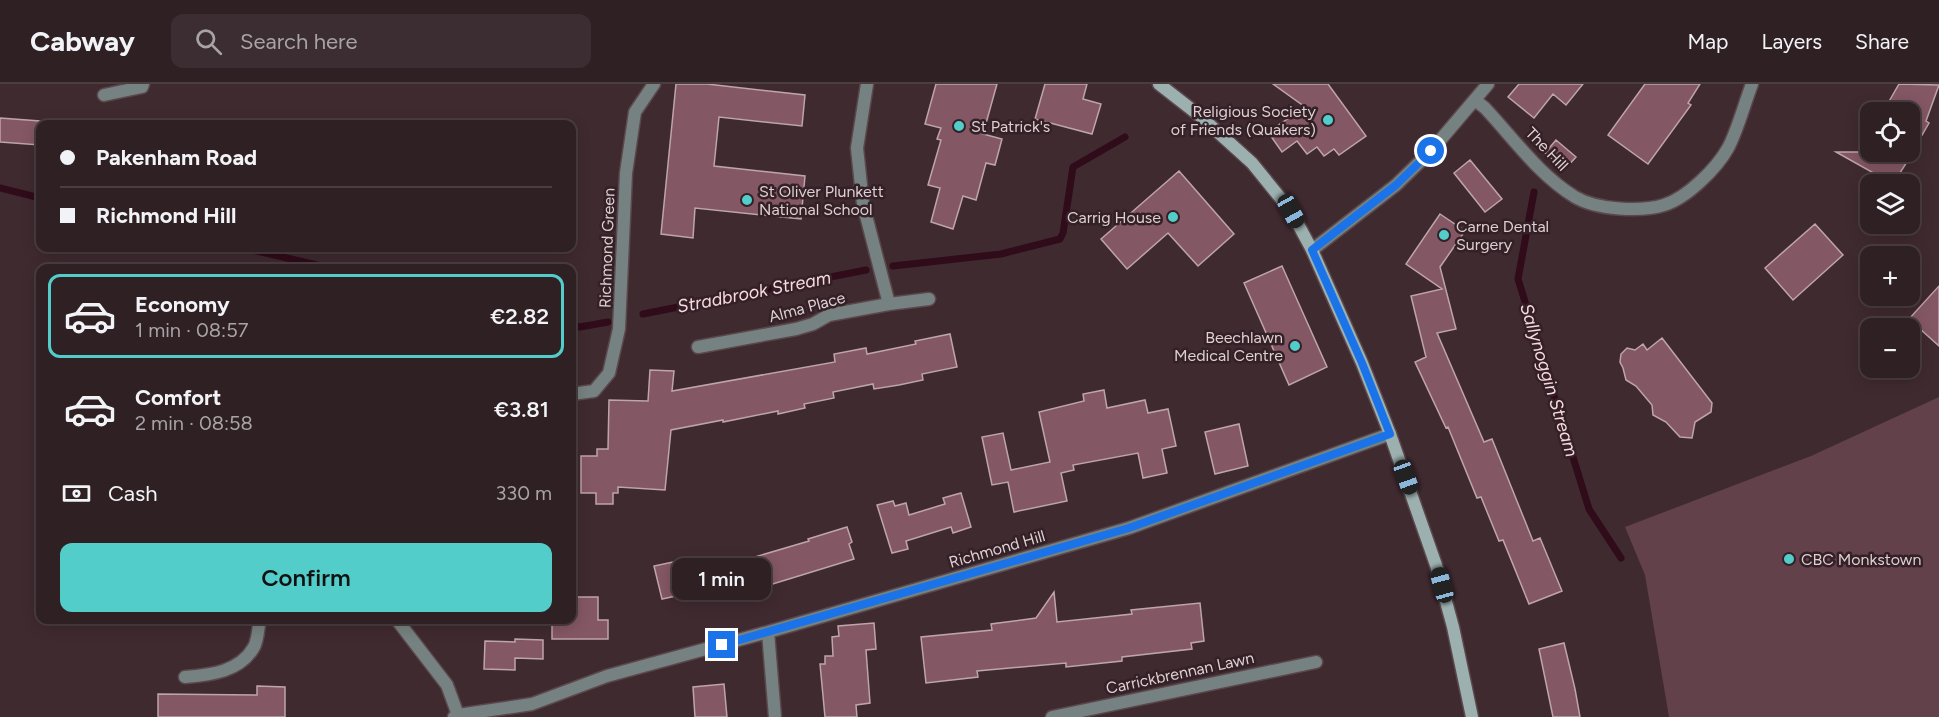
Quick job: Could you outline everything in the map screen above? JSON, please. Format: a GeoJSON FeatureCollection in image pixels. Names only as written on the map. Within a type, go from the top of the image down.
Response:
{"type":"FeatureCollection","features":[{"type":"Feature","properties":{"kind":"main road"},"geometry":{"type":"LineString","coordinates":[[1159,84],[1200,116],[1252,164],[1291,211],[1312,250],[1362,363],[1436,564],[1453,627],[1472,717]]}},
{"type":"Feature","properties":{"kind":"street"},"geometry":{"type":"LineString","coordinates":[[104,95],[142,87],[143,84]]}},
{"type":"Feature","properties":{"kind":"street","name":"Richmond Green"},"geometry":{"type":"LineString","coordinates":[[576,393],[594,391],[609,373],[619,330],[630,140],[635,112],[654,84]]}},
{"type":"Feature","properties":{"kind":"street"},"geometry":{"type":"LineString","coordinates":[[867,84],[857,148],[863,204],[890,304]]}},
{"type":"Feature","properties":{"kind":"street"},"geometry":{"type":"LineString","coordinates":[[1312,250],[1396,185],[1431,151],[1488,84]]}},
{"type":"Feature","properties":{"kind":"street","name":"The Hill"},"geometry":{"type":"LineString","coordinates":[[1475,100],[1485,108],[1541,171],[1577,198],[1604,206],[1633,210],[1665,205],[1702,181],[1728,148],[1752,84]]}},
{"type":"Feature","properties":{"kind":"street","name":"Alma Place"},"geometry":{"type":"LineString","coordinates":[[698,347],[796,329],[813,324],[829,315],[890,304],[929,300]]}},
{"type":"Feature","properties":{"kind":"street","name":"Richmond Hill"},"geometry":{"type":"LineString","coordinates":[[456,716],[532,704],[607,676],[1129,528],[1390,434]]}},
{"type":"Feature","properties":{"kind":"street"},"geometry":{"type":"LineString","coordinates":[[184,677],[213,675],[242,663],[255,645],[259,624]]}},
{"type":"Feature","properties":{"kind":"street"},"geometry":{"type":"LineString","coordinates":[[400,624],[447,685],[456,716]]}},
{"type":"Feature","properties":{"kind":"street"},"geometry":{"type":"LineString","coordinates":[[768,632],[775,717]]}},
{"type":"Feature","properties":{"kind":"street","name":"Carrickbrennan Lawn"},"geometry":{"type":"LineString","coordinates":[[1050,717],[1316,662]]}},
{"type":"Feature","properties":{"kind":"shaded area","name":"CBC Monkstown"},"geometry":{"type":"Polygon","coordinates":[[[1939,397],[1939,717],[1669,717],[1645,575],[1625,527],[1811,456],[1939,397]]]}},
{"type":"Feature","properties":{"kind":"building"},"geometry":{"type":"Polygon","coordinates":[[[676,84],[707,84],[805,95],[802,126],[719,117],[714,166],[805,176],[801,219],[695,208],[693,238],[661,234],[676,84]]]}},
{"type":"Feature","properties":{"kind":"building"},"geometry":{"type":"Polygon","coordinates":[[[936,84],[997,84],[983,134],[1002,139],[995,165],[986,163],[976,200],[963,196],[953,229],[931,222],[940,188],[928,185],[941,140],[937,139],[941,128],[925,124],[936,84]]]}},
{"type":"Feature","properties":{"kind":"building"},"geometry":{"type":"Polygon","coordinates":[[[1045,84],[1087,84],[1083,99],[1101,104],[1092,134],[1035,119],[1045,84]]]}},
{"type":"Feature","properties":{"kind":"building","name":"Religious Society of Friends (Quakers)"},"geometry":{"type":"Polygon","coordinates":[[[1273,84],[1328,84],[1366,136],[1339,155],[1334,149],[1324,156],[1317,147],[1307,154],[1297,141],[1282,152],[1268,132],[1305,107],[1273,84]]]}},
{"type":"Feature","properties":{"kind":"building"},"geometry":{"type":"Polygon","coordinates":[[[1519,84],[1583,84],[1566,105],[1553,94],[1534,118],[1508,97],[1519,84]]]}},
{"type":"Feature","properties":{"kind":"building"},"geometry":{"type":"Polygon","coordinates":[[[1645,84],[1700,84],[1688,103],[1691,105],[1648,164],[1608,135],[1645,84]]]}},
{"type":"Feature","properties":{"kind":"building"},"geometry":{"type":"Polygon","coordinates":[[[1899,84],[1939,85],[1926,121],[1929,123],[1920,140],[1920,102],[1889,102],[1899,84]]]}},
{"type":"Feature","properties":{"kind":"building"},"geometry":{"type":"Polygon","coordinates":[[[0,118],[36,121],[36,145],[0,142],[0,118]]]}},
{"type":"Feature","properties":{"kind":"building"},"geometry":{"type":"Polygon","coordinates":[[[1556,140],[1576,157],[1565,169],[1545,153],[1556,140]]]}},
{"type":"Feature","properties":{"kind":"building"},"geometry":{"type":"Polygon","coordinates":[[[1836,152],[1860,152],[1860,162],[1907,162],[1899,174],[1875,174],[1836,152]]]}},
{"type":"Feature","properties":{"kind":"building"},"geometry":{"type":"Polygon","coordinates":[[[1470,160],[1502,199],[1485,212],[1454,173],[1470,160]]]}},
{"type":"Feature","properties":{"kind":"building","name":"Carrig House"},"geometry":{"type":"Polygon","coordinates":[[[1179,171],[1234,234],[1198,266],[1168,233],[1127,269],[1101,239],[1179,171]]]}},
{"type":"Feature","properties":{"kind":"building"},"geometry":{"type":"Polygon","coordinates":[[[1440,214],[1465,231],[1440,267],[1456,329],[1437,333],[1484,442],[1492,439],[1533,541],[1540,538],[1562,591],[1529,604],[1503,540],[1499,541],[1481,497],[1477,498],[1448,427],[1446,428],[1415,362],[1426,357],[1411,296],[1442,289],[1406,264],[1440,214]]]}},
{"type":"Feature","properties":{"kind":"building"},"geometry":{"type":"Polygon","coordinates":[[[1815,224],[1843,255],[1793,300],[1765,268],[1815,224]]]}},
{"type":"Feature","properties":{"kind":"building"},"geometry":{"type":"Polygon","coordinates":[[[1282,266],[1327,367],[1289,385],[1244,283],[1282,266]]]}},
{"type":"Feature","properties":{"kind":"building"},"geometry":{"type":"Polygon","coordinates":[[[1939,286],[1939,346],[1920,329],[1920,318],[1910,318],[1939,286]]]}},
{"type":"Feature","properties":{"kind":"building"},"geometry":{"type":"Polygon","coordinates":[[[950,334],[957,367],[922,374],[923,380],[899,385],[874,389],[873,384],[833,392],[834,398],[804,404],[805,408],[778,414],[778,411],[671,430],[665,490],[618,487],[618,493],[613,493],[613,504],[596,504],[596,493],[581,493],[581,456],[597,456],[597,449],[608,449],[609,400],[648,401],[650,370],[674,371],[672,391],[835,362],[834,354],[866,348],[867,354],[950,334]]]}},
{"type":"Feature","properties":{"kind":"building"},"geometry":{"type":"Polygon","coordinates":[[[1662,338],[1712,403],[1711,412],[1695,422],[1692,438],[1680,437],[1666,422],[1653,415],[1652,405],[1636,386],[1626,380],[1620,362],[1621,354],[1627,348],[1635,350],[1643,344],[1647,350],[1662,338]]]}},
{"type":"Feature","properties":{"kind":"building"},"geometry":{"type":"Polygon","coordinates":[[[1104,390],[1107,408],[1145,400],[1148,413],[1168,409],[1176,446],[1162,449],[1167,473],[1143,478],[1138,453],[1073,465],[1074,470],[1061,473],[1067,501],[1014,512],[1008,482],[992,485],[982,437],[1003,433],[1011,470],[1050,462],[1039,412],[1084,401],[1083,394],[1104,390]]]}},
{"type":"Feature","properties":{"kind":"building"},"geometry":{"type":"Polygon","coordinates":[[[1239,424],[1248,466],[1215,474],[1205,432],[1239,424]]]}},
{"type":"Feature","properties":{"kind":"building"},"geometry":{"type":"Polygon","coordinates":[[[961,493],[971,527],[953,533],[951,527],[906,541],[908,549],[892,553],[877,505],[893,501],[895,506],[906,503],[909,515],[945,504],[943,498],[961,493]]]}},
{"type":"Feature","properties":{"kind":"building"},"geometry":{"type":"Polygon","coordinates":[[[847,527],[854,559],[766,586],[764,579],[743,584],[738,562],[847,527]]]}},
{"type":"Feature","properties":{"kind":"building"},"geometry":{"type":"Polygon","coordinates":[[[692,558],[699,591],[662,599],[654,566],[692,558]]]}},
{"type":"Feature","properties":{"kind":"building"},"geometry":{"type":"Polygon","coordinates":[[[1054,592],[1057,622],[1132,614],[1131,610],[1200,603],[1204,641],[1191,643],[1192,649],[1122,657],[1122,661],[1066,667],[1066,663],[977,671],[978,677],[926,683],[921,637],[992,630],[991,624],[1036,618],[1054,592]]]}},
{"type":"Feature","properties":{"kind":"building"},"geometry":{"type":"Polygon","coordinates":[[[576,597],[598,597],[598,620],[608,620],[608,639],[552,639],[552,624],[576,624],[576,597]]]}},
{"type":"Feature","properties":{"kind":"building"},"geometry":{"type":"Polygon","coordinates":[[[874,623],[876,649],[866,650],[870,703],[856,705],[857,717],[825,717],[820,664],[825,664],[825,656],[833,656],[832,637],[839,636],[838,626],[874,623]]]}},
{"type":"Feature","properties":{"kind":"building"},"geometry":{"type":"Polygon","coordinates":[[[515,639],[543,640],[543,659],[515,658],[515,670],[484,669],[485,641],[515,642],[515,639]]]}},
{"type":"Feature","properties":{"kind":"building"},"geometry":{"type":"Polygon","coordinates":[[[1564,643],[1580,717],[1553,717],[1539,649],[1564,643]]]}},
{"type":"Feature","properties":{"kind":"building"},"geometry":{"type":"Polygon","coordinates":[[[724,684],[727,717],[695,717],[693,687],[724,684]]]}},
{"type":"Feature","properties":{"kind":"building"},"geometry":{"type":"Polygon","coordinates":[[[257,686],[285,687],[285,717],[158,717],[158,694],[257,695],[257,686]]]}},
{"type":"Feature","properties":{"kind":"waterway","name":"Stradbrook Stream"},"geometry":{"type":"LineString","coordinates":[[893,266],[1001,254],[1060,239],[1063,233],[1073,167],[1125,137]]}},
{"type":"Feature","properties":{"kind":"waterway","name":"Stradbrook Stream"},"geometry":{"type":"LineString","coordinates":[[0,188],[36,197]]}},
{"type":"Feature","properties":{"kind":"waterway","name":"Sallynoggin Stream"},"geometry":{"type":"LineString","coordinates":[[1534,192],[1518,279],[1589,509],[1621,558]]}},
{"type":"Feature","properties":{"kind":"waterway","name":"Stradbrook Stream"},"geometry":{"type":"LineString","coordinates":[[261,252],[313,264]]}},
{"type":"Feature","properties":{"kind":"waterway","name":"Stradbrook Stream"},"geometry":{"type":"LineString","coordinates":[[643,314],[866,270]]}},
{"type":"Feature","properties":{"kind":"waterway","name":"Stradbrook Stream"},"geometry":{"type":"LineString","coordinates":[[576,326],[608,322]]}},
{"type":"Feature","properties":{"kind":"place","name":"Religious Society of Friends (Quakers)"},"geometry":{"type":"Point","coordinates":[1328,120]}},
{"type":"Feature","properties":{"kind":"place","name":"St Patrick's"},"geometry":{"type":"Point","coordinates":[959,126]}},
{"type":"Feature","properties":{"kind":"place","name":"St Oliver Plunkett National School"},"geometry":{"type":"Point","coordinates":[747,200]}},
{"type":"Feature","properties":{"kind":"place","name":"Carrig House"},"geometry":{"type":"Point","coordinates":[1173,217]}},
{"type":"Feature","properties":{"kind":"place","name":"Carne Dental Surgery"},"geometry":{"type":"Point","coordinates":[1444,235]}},
{"type":"Feature","properties":{"kind":"place","name":"Beechlawn Medical Centre"},"geometry":{"type":"Point","coordinates":[1295,346]}},
{"type":"Feature","properties":{"kind":"place","name":"CBC Monkstown"},"geometry":{"type":"Point","coordinates":[1789,559]}},
{"type":"Feature","properties":{"kind":"route"},"geometry":{"type":"LineString","coordinates":[[722,645],[1129,528],[1390,434],[1362,363],[1312,250],[1396,185],[1431,151]]}}]}
